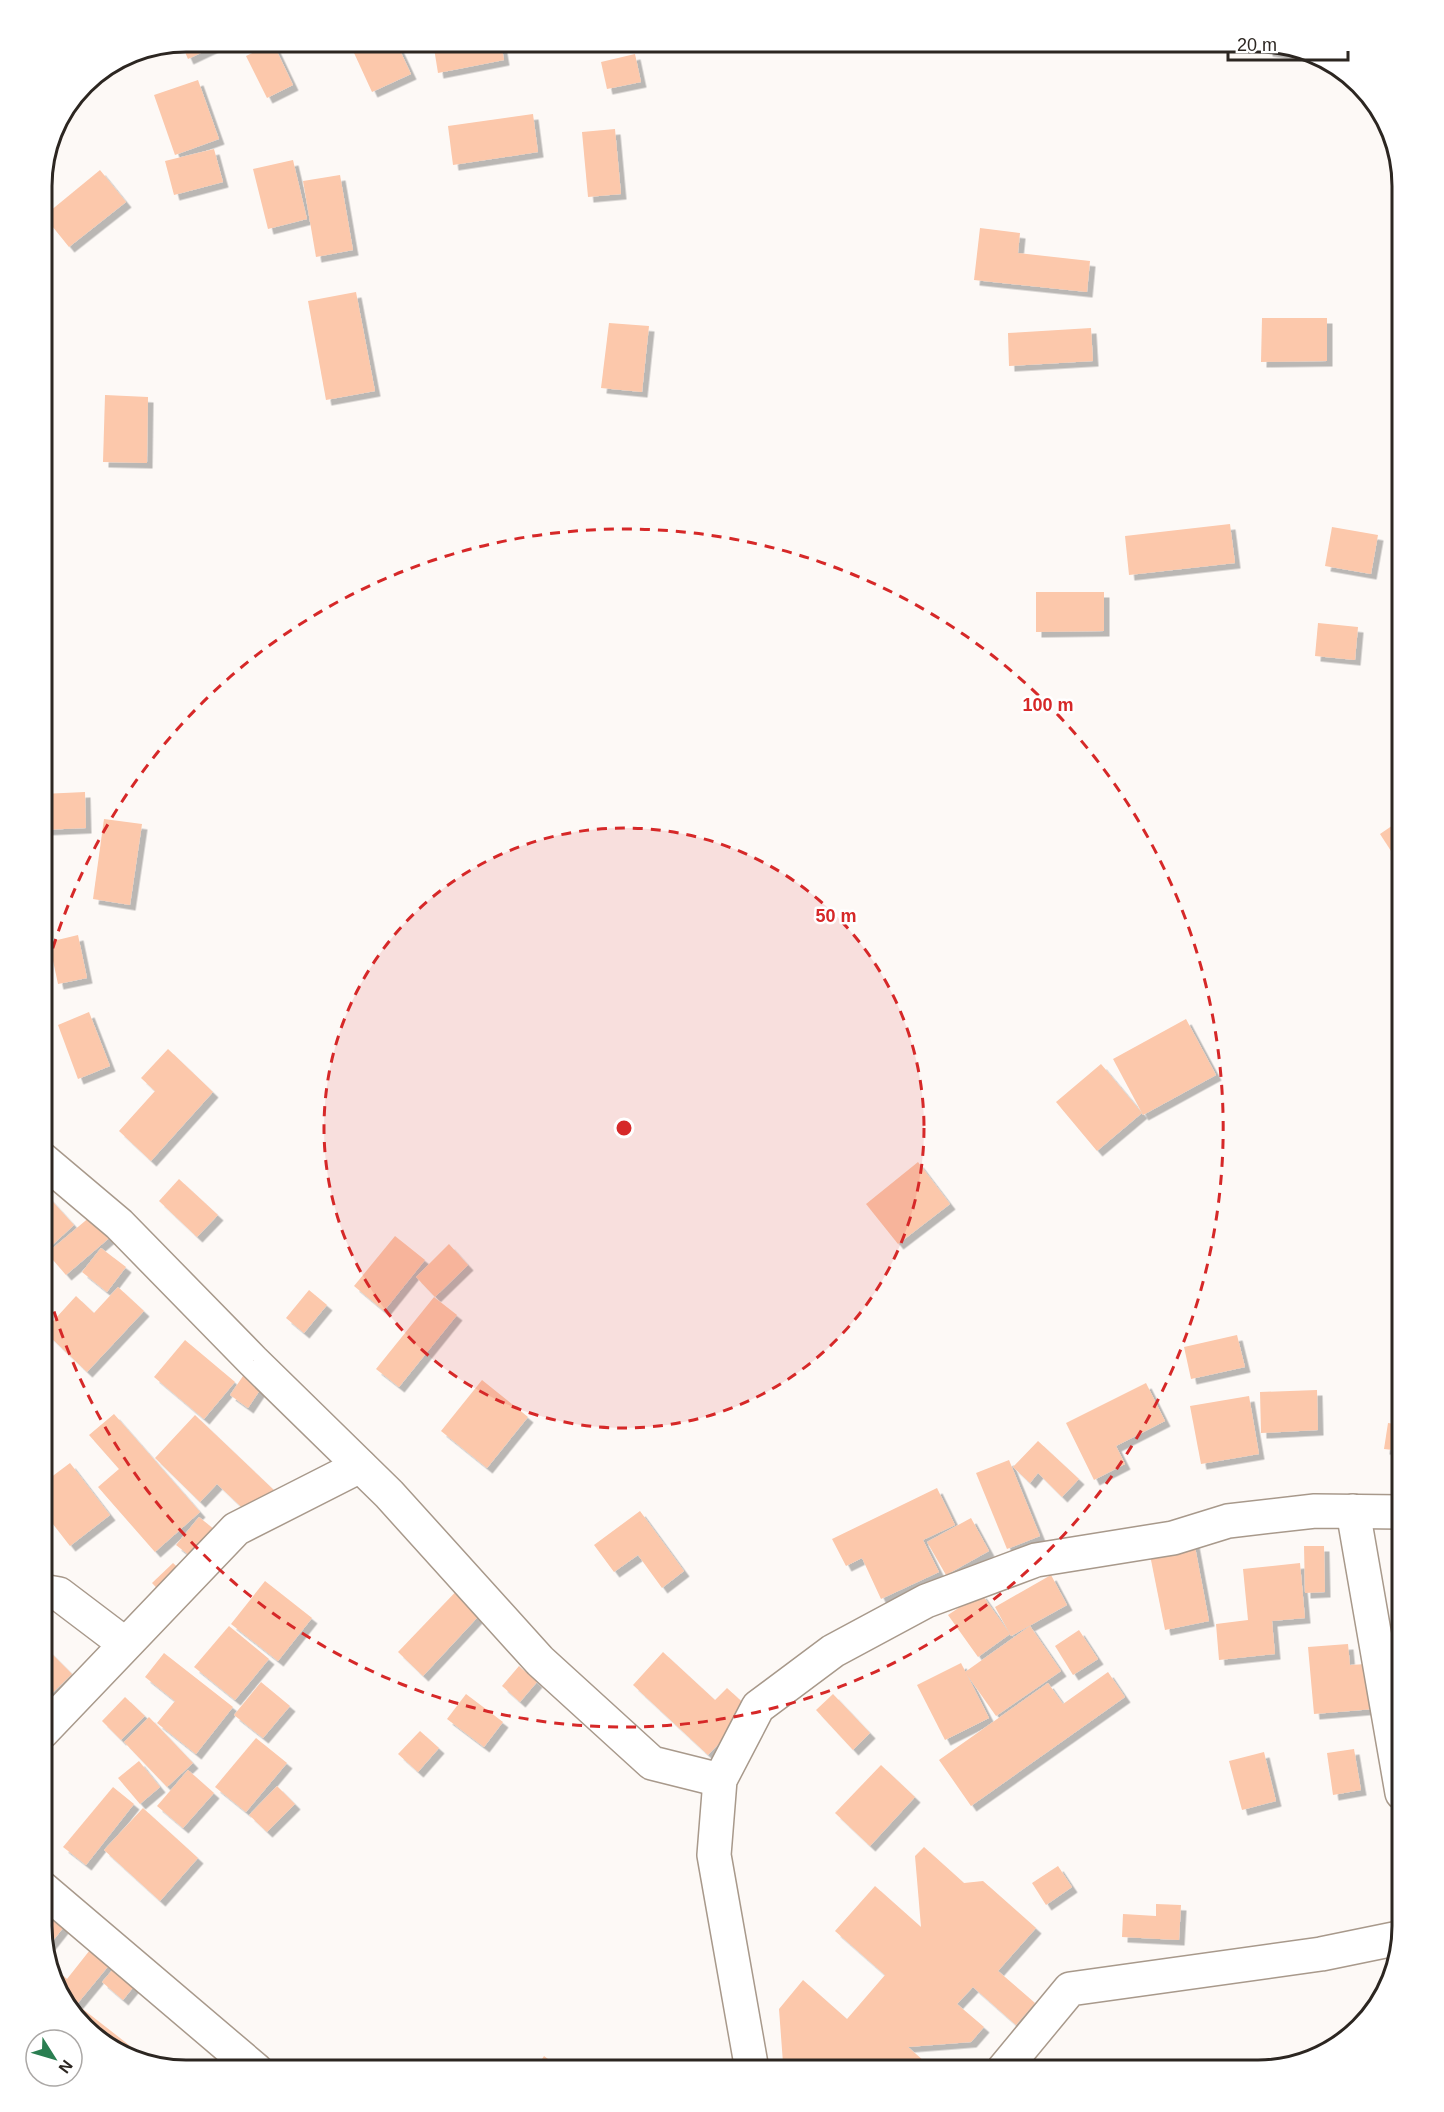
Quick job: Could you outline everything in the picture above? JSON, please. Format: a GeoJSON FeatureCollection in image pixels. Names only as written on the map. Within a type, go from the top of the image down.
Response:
{"type":"FeatureCollection","features":[{"type":"Feature","properties":{"kind":"street"},"geometry":{"type":"LineString","coordinates":[[52,1168],[119,1224],[389,1494],[540,1661],[652,1762],[720,1780]]}},
{"type":"Feature","properties":{"kind":"street"},"geometry":{"type":"LineString","coordinates":[[52,1721],[236,1529],[360,1466]]}},
{"type":"Feature","properties":{"kind":"street"},"geometry":{"type":"LineString","coordinates":[[750,2060],[714,1855],[720,1780],[758,1707],[833,1651],[926,1601],[1036,1560],[1173,1539],[1228,1521],[1315,1511],[1392,1512]]}},
{"type":"Feature","properties":{"kind":"street"},"geometry":{"type":"LineString","coordinates":[[1353,1511],[1392,1735]]}},
{"type":"Feature","properties":{"kind":"street"},"geometry":{"type":"LineString","coordinates":[[52,1593],[59,1594],[125,1644]]}},
{"type":"Feature","properties":{"kind":"street"},"geometry":{"type":"LineString","coordinates":[[52,1897],[243,2059]]}},
{"type":"Feature","properties":{"kind":"street"},"geometry":{"type":"LineString","coordinates":[[1011,2060],[1070,1989],[1321,1954],[1390,1940]]}},
{"type":"Feature","properties":{"kind":"building"},"geometry":{"type":"Polygon","coordinates":[[[185,53],[201,53],[188,59],[185,53]]]}},
{"type":"Feature","properties":{"kind":"building"},"geometry":{"type":"Polygon","coordinates":[[[252,53],[278,53],[293,85],[267,98],[246,56],[252,53]]]}},
{"type":"Feature","properties":{"kind":"building"},"geometry":{"type":"Polygon","coordinates":[[[354,53],[401,53],[411,74],[372,92],[354,53]]]}},
{"type":"Feature","properties":{"kind":"building"},"geometry":{"type":"Polygon","coordinates":[[[435,53],[503,53],[504,60],[438,73],[435,53]]]}},
{"type":"Feature","properties":{"kind":"building"},"geometry":{"type":"Polygon","coordinates":[[[635,54],[641,82],[607,89],[601,62],[635,54]]]}},
{"type":"Feature","properties":{"kind":"building"},"geometry":{"type":"Polygon","coordinates":[[[198,80],[219,139],[175,155],[154,95],[198,80]]]}},
{"type":"Feature","properties":{"kind":"building"},"geometry":{"type":"Polygon","coordinates":[[[533,114],[538,152],[453,165],[448,126],[533,114]]]}},
{"type":"Feature","properties":{"kind":"building"},"geometry":{"type":"Polygon","coordinates":[[[615,129],[621,194],[588,197],[582,132],[615,129]]]}},
{"type":"Feature","properties":{"kind":"building"},"geometry":{"type":"Polygon","coordinates":[[[214,149],[223,182],[174,195],[165,161],[214,149]]]}},
{"type":"Feature","properties":{"kind":"building"},"geometry":{"type":"Polygon","coordinates":[[[293,160],[307,219],[268,229],[253,169],[293,160]]]}},
{"type":"Feature","properties":{"kind":"building"},"geometry":{"type":"Polygon","coordinates":[[[100,170],[126,202],[69,247],[53,227],[53,209],[100,170]]]}},
{"type":"Feature","properties":{"kind":"building"},"geometry":{"type":"Polygon","coordinates":[[[340,175],[353,250],[316,257],[303,181],[340,175]]]}},
{"type":"Feature","properties":{"kind":"building"},"geometry":{"type":"Polygon","coordinates":[[[980,228],[1020,233],[1018,253],[1090,261],[1087,292],[974,280],[980,228]]]}},
{"type":"Feature","properties":{"kind":"building"},"geometry":{"type":"Polygon","coordinates":[[[356,292],[375,391],[326,400],[308,301],[356,292]]]}},
{"type":"Feature","properties":{"kind":"building"},"geometry":{"type":"Polygon","coordinates":[[[1262,318],[1327,318],[1327,361],[1261,362],[1262,318]]]}},
{"type":"Feature","properties":{"kind":"building"},"geometry":{"type":"Polygon","coordinates":[[[609,323],[649,326],[642,392],[601,388],[609,323]]]}},
{"type":"Feature","properties":{"kind":"building"},"geometry":{"type":"Polygon","coordinates":[[[1091,328],[1093,361],[1009,366],[1008,333],[1091,328]]]}},
{"type":"Feature","properties":{"kind":"building"},"geometry":{"type":"Polygon","coordinates":[[[105,395],[148,397],[147,463],[103,462],[105,395]]]}},
{"type":"Feature","properties":{"kind":"building"},"geometry":{"type":"Polygon","coordinates":[[[1230,524],[1235,563],[1129,575],[1125,536],[1230,524]]]}},
{"type":"Feature","properties":{"kind":"building"},"geometry":{"type":"Polygon","coordinates":[[[1332,527],[1378,535],[1371,574],[1325,566],[1332,527]]]}},
{"type":"Feature","properties":{"kind":"building"},"geometry":{"type":"Polygon","coordinates":[[[1036,592],[1104,592],[1104,631],[1036,632],[1036,592]]]}},
{"type":"Feature","properties":{"kind":"building"},"geometry":{"type":"Polygon","coordinates":[[[1318,623],[1358,627],[1355,660],[1315,656],[1318,623]]]}},
{"type":"Feature","properties":{"kind":"building"},"geometry":{"type":"Polygon","coordinates":[[[85,792],[86,828],[53,830],[53,794],[85,792]]]}},
{"type":"Feature","properties":{"kind":"building"},"geometry":{"type":"Polygon","coordinates":[[[104,819],[142,824],[130,905],[93,899],[104,819]]]}},
{"type":"Feature","properties":{"kind":"building"},"geometry":{"type":"Polygon","coordinates":[[[1392,826],[1392,853],[1380,834],[1392,826]]]}},
{"type":"Feature","properties":{"kind":"building"},"geometry":{"type":"Polygon","coordinates":[[[78,935],[87,978],[58,984],[53,959],[53,941],[78,935]]]}},
{"type":"Feature","properties":{"kind":"building"},"geometry":{"type":"Polygon","coordinates":[[[89,1012],[110,1066],[78,1079],[58,1025],[89,1012]]]}},
{"type":"Feature","properties":{"kind":"building"},"geometry":{"type":"Polygon","coordinates":[[[1186,1019],[1216,1075],[1143,1115],[1113,1059],[1186,1019]]]}},
{"type":"Feature","properties":{"kind":"building"},"geometry":{"type":"Polygon","coordinates":[[[168,1049],[213,1092],[151,1161],[119,1131],[155,1091],[141,1078],[168,1049]]]}},
{"type":"Feature","properties":{"kind":"building"},"geometry":{"type":"Polygon","coordinates":[[[1101,1064],[1142,1113],[1097,1151],[1056,1102],[1101,1064]]]}},
{"type":"Feature","properties":{"kind":"building"},"geometry":{"type":"Polygon","coordinates":[[[918,1162],[950,1204],[898,1244],[866,1204],[918,1162]]]}},
{"type":"Feature","properties":{"kind":"building"},"geometry":{"type":"Polygon","coordinates":[[[179,1179],[218,1215],[197,1237],[159,1201],[179,1179]]]}},
{"type":"Feature","properties":{"kind":"building"},"geometry":{"type":"Polygon","coordinates":[[[110,1200],[128,1222],[66,1275],[52,1259],[52,1248],[110,1200]]]}},
{"type":"Feature","properties":{"kind":"building"},"geometry":{"type":"Polygon","coordinates":[[[52,1201],[74,1225],[52,1245],[52,1201]]]}},
{"type":"Feature","properties":{"kind":"building"},"geometry":{"type":"Polygon","coordinates":[[[395,1236],[425,1260],[384,1311],[354,1286],[395,1236]]]}},
{"type":"Feature","properties":{"kind":"building"},"geometry":{"type":"Polygon","coordinates":[[[449,1244],[468,1265],[435,1297],[416,1277],[449,1244]]]}},
{"type":"Feature","properties":{"kind":"building"},"geometry":{"type":"Polygon","coordinates":[[[101,1248],[126,1267],[107,1292],[82,1272],[101,1248]]]}},
{"type":"Feature","properties":{"kind":"building"},"geometry":{"type":"Polygon","coordinates":[[[118,1287],[144,1311],[87,1372],[52,1339],[52,1322],[76,1296],[94,1313],[118,1287]]]}},
{"type":"Feature","properties":{"kind":"building"},"geometry":{"type":"Polygon","coordinates":[[[309,1290],[327,1305],[304,1333],[286,1318],[309,1290]]]}},
{"type":"Feature","properties":{"kind":"building"},"geometry":{"type":"Polygon","coordinates":[[[434,1297],[457,1315],[399,1387],[376,1369],[434,1297]]]}},
{"type":"Feature","properties":{"kind":"building"},"geometry":{"type":"Polygon","coordinates":[[[1237,1335],[1245,1367],[1191,1379],[1184,1347],[1237,1335]]]}},
{"type":"Feature","properties":{"kind":"building"},"geometry":{"type":"Polygon","coordinates":[[[185,1340],[235,1382],[204,1419],[154,1377],[185,1340]]]}},
{"type":"Feature","properties":{"kind":"building"},"geometry":{"type":"Polygon","coordinates":[[[254,1360],[272,1372],[248,1408],[230,1395],[254,1360]]]}},
{"type":"Feature","properties":{"kind":"building"},"geometry":{"type":"Polygon","coordinates":[[[482,1380],[528,1417],[487,1468],[441,1431],[482,1380]]]}},
{"type":"Feature","properties":{"kind":"building"},"geometry":{"type":"Polygon","coordinates":[[[1146,1383],[1165,1421],[1116,1446],[1125,1464],[1094,1480],[1066,1423],[1146,1383]]]}},
{"type":"Feature","properties":{"kind":"building"},"geometry":{"type":"Polygon","coordinates":[[[1317,1390],[1318,1430],[1261,1433],[1260,1392],[1317,1390]]]}},
{"type":"Feature","properties":{"kind":"building"},"geometry":{"type":"Polygon","coordinates":[[[1249,1396],[1259,1454],[1201,1464],[1190,1406],[1249,1396]]]}},
{"type":"Feature","properties":{"kind":"building"},"geometry":{"type":"Polygon","coordinates":[[[114,1414],[200,1512],[155,1552],[98,1487],[119,1469],[89,1435],[114,1414]]]}},
{"type":"Feature","properties":{"kind":"building"},"geometry":{"type":"Polygon","coordinates":[[[195,1415],[278,1494],[254,1519],[217,1484],[200,1502],[155,1458],[195,1415]]]}},
{"type":"Feature","properties":{"kind":"building"},"geometry":{"type":"Polygon","coordinates":[[[1388,1423],[1392,1424],[1392,1450],[1384,1449],[1388,1423]]]}},
{"type":"Feature","properties":{"kind":"building"},"geometry":{"type":"Polygon","coordinates":[[[1038,1441],[1079,1479],[1062,1497],[1038,1473],[1030,1483],[1013,1467],[1038,1441]]]}},
{"type":"Feature","properties":{"kind":"building"},"geometry":{"type":"Polygon","coordinates":[[[1009,1460],[1040,1536],[1007,1549],[976,1473],[1009,1460]]]}},
{"type":"Feature","properties":{"kind":"building"},"geometry":{"type":"Polygon","coordinates":[[[70,1463],[110,1515],[70,1546],[52,1523],[52,1476],[70,1463]]]}},
{"type":"Feature","properties":{"kind":"building"},"geometry":{"type":"Polygon","coordinates":[[[937,1488],[955,1525],[923,1540],[939,1572],[881,1599],[862,1558],[846,1566],[832,1539],[937,1488]]]}},
{"type":"Feature","properties":{"kind":"building"},"geometry":{"type":"Polygon","coordinates":[[[640,1511],[684,1571],[662,1588],[638,1555],[614,1572],[594,1545],[640,1511]]]}},
{"type":"Feature","properties":{"kind":"building"},"geometry":{"type":"Polygon","coordinates":[[[199,1517],[225,1538],[203,1566],[176,1545],[199,1517]]]}},
{"type":"Feature","properties":{"kind":"building"},"geometry":{"type":"Polygon","coordinates":[[[971,1518],[989,1551],[946,1575],[927,1542],[971,1518]]]}},
{"type":"Feature","properties":{"kind":"building"},"geometry":{"type":"Polygon","coordinates":[[[1193,1536],[1209,1621],[1165,1630],[1148,1545],[1193,1536]]]}},
{"type":"Feature","properties":{"kind":"building"},"geometry":{"type":"Polygon","coordinates":[[[1304,1546],[1324,1546],[1325,1592],[1305,1593],[1304,1546]]]}},
{"type":"Feature","properties":{"kind":"building"},"geometry":{"type":"Polygon","coordinates":[[[173,1563],[188,1577],[166,1598],[152,1583],[173,1563]]]}},
{"type":"Feature","properties":{"kind":"building"},"geometry":{"type":"Polygon","coordinates":[[[1300,1563],[1305,1618],[1272,1621],[1275,1654],[1219,1660],[1216,1624],[1248,1620],[1243,1569],[1300,1563]]]}},
{"type":"Feature","properties":{"kind":"building"},"geometry":{"type":"Polygon","coordinates":[[[1051,1575],[1067,1605],[1011,1636],[995,1607],[1051,1575]]]}},
{"type":"Feature","properties":{"kind":"building"},"geometry":{"type":"Polygon","coordinates":[[[265,1581],[312,1618],[278,1661],[231,1624],[265,1581]]]}},
{"type":"Feature","properties":{"kind":"building"},"geometry":{"type":"Polygon","coordinates":[[[465,1582],[489,1605],[423,1676],[398,1652],[465,1582]]]}},
{"type":"Feature","properties":{"kind":"building"},"geometry":{"type":"Polygon","coordinates":[[[981,1593],[1010,1634],[978,1657],[948,1615],[981,1593]]]}},
{"type":"Feature","properties":{"kind":"building"},"geometry":{"type":"Polygon","coordinates":[[[229,1626],[269,1659],[235,1700],[194,1667],[229,1626]]]}},
{"type":"Feature","properties":{"kind":"building"},"geometry":{"type":"Polygon","coordinates":[[[1030,1626],[1061,1671],[996,1716],[965,1672],[1030,1626]]]}},
{"type":"Feature","properties":{"kind":"building"},"geometry":{"type":"Polygon","coordinates":[[[1079,1630],[1098,1659],[1073,1675],[1055,1646],[1079,1630]]]}},
{"type":"Feature","properties":{"kind":"building"},"geometry":{"type":"Polygon","coordinates":[[[1348,1644],[1350,1665],[1383,1663],[1386,1708],[1314,1714],[1308,1647],[1348,1644]]]}},
{"type":"Feature","properties":{"kind":"building"},"geometry":{"type":"Polygon","coordinates":[[[663,1652],[715,1700],[727,1688],[751,1710],[708,1755],[633,1685],[663,1652]]]}},
{"type":"Feature","properties":{"kind":"building"},"geometry":{"type":"Polygon","coordinates":[[[164,1653],[233,1707],[196,1754],[157,1723],[175,1701],[145,1677],[164,1653]]]}},
{"type":"Feature","properties":{"kind":"building"},"geometry":{"type":"Polygon","coordinates":[[[52,1654],[72,1674],[52,1693],[52,1654]]]}},
{"type":"Feature","properties":{"kind":"building"},"geometry":{"type":"Polygon","coordinates":[[[961,1663],[989,1718],[945,1740],[917,1685],[961,1663]]]}},
{"type":"Feature","properties":{"kind":"building"},"geometry":{"type":"Polygon","coordinates":[[[519,1666],[537,1682],[520,1702],[502,1686],[519,1666]]]}},
{"type":"Feature","properties":{"kind":"building"},"geometry":{"type":"Polygon","coordinates":[[[1108,1672],[1125,1697],[971,1806],[939,1760],[1048,1683],[1063,1704],[1108,1672]]]}},
{"type":"Feature","properties":{"kind":"building"},"geometry":{"type":"Polygon","coordinates":[[[261,1682],[290,1706],[263,1738],[234,1715],[261,1682]]]}},
{"type":"Feature","properties":{"kind":"building"},"geometry":{"type":"Polygon","coordinates":[[[466,1694],[503,1722],[484,1747],[447,1719],[466,1694]]]}},
{"type":"Feature","properties":{"kind":"building"},"geometry":{"type":"Polygon","coordinates":[[[833,1694],[870,1733],[853,1750],[816,1710],[833,1694]]]}},
{"type":"Feature","properties":{"kind":"building"},"geometry":{"type":"Polygon","coordinates":[[[125,1697],[145,1716],[121,1740],[102,1721],[125,1697]]]}},
{"type":"Feature","properties":{"kind":"building"},"geometry":{"type":"Polygon","coordinates":[[[149,1717],[193,1763],[167,1787],[124,1742],[149,1717]]]}},
{"type":"Feature","properties":{"kind":"building"},"geometry":{"type":"Polygon","coordinates":[[[420,1731],[439,1748],[418,1772],[398,1754],[420,1731]]]}},
{"type":"Feature","properties":{"kind":"building"},"geometry":{"type":"Polygon","coordinates":[[[256,1738],[287,1763],[246,1812],[215,1787],[256,1738]]]}},
{"type":"Feature","properties":{"kind":"building"},"geometry":{"type":"Polygon","coordinates":[[[1354,1749],[1361,1790],[1333,1795],[1327,1753],[1354,1749]]]}},
{"type":"Feature","properties":{"kind":"building"},"geometry":{"type":"Polygon","coordinates":[[[1264,1752],[1276,1801],[1242,1810],[1229,1761],[1264,1752]]]}},
{"type":"Feature","properties":{"kind":"building"},"geometry":{"type":"Polygon","coordinates":[[[139,1761],[160,1787],[140,1804],[118,1778],[139,1761]]]}},
{"type":"Feature","properties":{"kind":"building"},"geometry":{"type":"Polygon","coordinates":[[[881,1765],[915,1797],[870,1846],[835,1813],[881,1765]]]}},
{"type":"Feature","properties":{"kind":"building"},"geometry":{"type":"Polygon","coordinates":[[[188,1770],[214,1793],[183,1828],[157,1806],[188,1770]]]}},
{"type":"Feature","properties":{"kind":"building"},"geometry":{"type":"Polygon","coordinates":[[[277,1786],[295,1804],[267,1832],[249,1815],[277,1786]]]}},
{"type":"Feature","properties":{"kind":"building"},"geometry":{"type":"Polygon","coordinates":[[[113,1787],[134,1804],[86,1865],[63,1847],[113,1787]]]}},
{"type":"Feature","properties":{"kind":"building"},"geometry":{"type":"Polygon","coordinates":[[[143,1808],[198,1858],[160,1901],[104,1850],[143,1808]]]}},
{"type":"Feature","properties":{"kind":"building"},"geometry":{"type":"Polygon","coordinates":[[[924,1847],[964,1883],[983,1881],[1036,1928],[998,1971],[1035,2003],[1016,2025],[973,1987],[957,2004],[984,2027],[971,2042],[908,2047],[922,2060],[783,2060],[779,2009],[803,1980],[847,2019],[885,1975],[835,1931],[875,1886],[921,1927],[915,1856],[924,1847]]]}},
{"type":"Feature","properties":{"kind":"building"},"geometry":{"type":"Polygon","coordinates":[[[1058,1866],[1072,1887],[1046,1905],[1032,1883],[1058,1866]]]}},
{"type":"Feature","properties":{"kind":"building"},"geometry":{"type":"Polygon","coordinates":[[[1156,1904],[1181,1905],[1179,1940],[1122,1937],[1123,1914],[1156,1916],[1156,1904]]]}},
{"type":"Feature","properties":{"kind":"building"},"geometry":{"type":"Polygon","coordinates":[[[55,1913],[67,1923],[54,1940],[52,1926],[52,1917],[55,1913]]]}},
{"type":"Feature","properties":{"kind":"building"},"geometry":{"type":"Polygon","coordinates":[[[101,1936],[120,1952],[78,2004],[62,1975],[67,1979],[101,1936]]]}},
{"type":"Feature","properties":{"kind":"building"},"geometry":{"type":"Polygon","coordinates":[[[125,1955],[145,1973],[123,2000],[102,1982],[125,1955]]]}},
{"type":"Feature","properties":{"kind":"building"},"geometry":{"type":"Polygon","coordinates":[[[80,2007],[133,2048],[105,2032],[80,2007]]]}}]}
